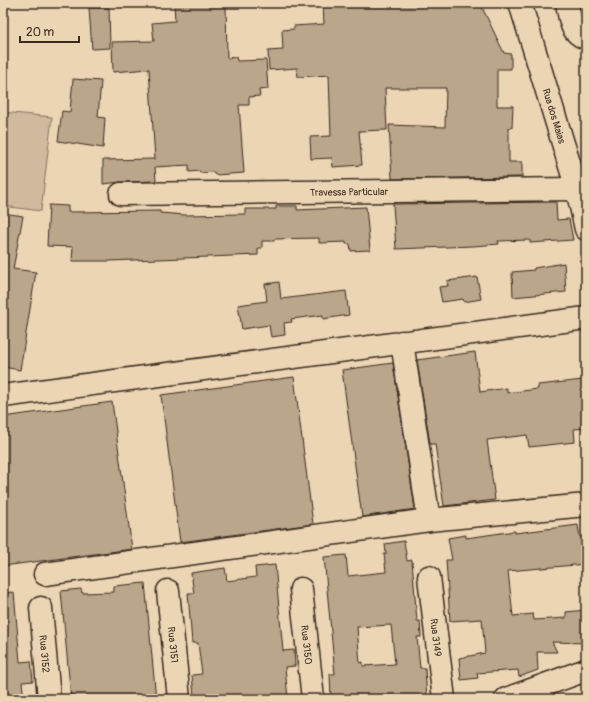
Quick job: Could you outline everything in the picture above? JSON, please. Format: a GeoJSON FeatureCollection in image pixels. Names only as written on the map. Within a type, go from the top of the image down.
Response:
{"type":"FeatureCollection","features":[{"type":"Feature","properties":{"kind":"street","name":"Rua dos Maias"},"geometry":{"type":"LineString","coordinates":[[520,3],[585,217]]}},
{"type":"Feature","properties":{"kind":"street"},"geometry":{"type":"LineString","coordinates":[[567,3],[572,28],[578,35],[586,38]]}},
{"type":"Feature","properties":{"kind":"street","name":"Travessa Particular"},"geometry":{"type":"LineString","coordinates":[[121,194],[577,189]]}},
{"type":"Feature","properties":{"kind":"street"},"geometry":{"type":"LineString","coordinates":[[3,396],[586,318]]}},
{"type":"Feature","properties":{"kind":"street"},"geometry":{"type":"LineString","coordinates":[[402,342],[429,520]]}},
{"type":"Feature","properties":{"kind":"street"},"geometry":{"type":"LineString","coordinates":[[45,574],[429,520],[586,505]]}},
{"type":"Feature","properties":{"kind":"street","name":"Rua 3149"},"geometry":{"type":"LineString","coordinates":[[429,577],[444,699]]}},
{"type":"Feature","properties":{"kind":"street","name":"Rua 3150"},"geometry":{"type":"LineString","coordinates":[[301,589],[314,699]]}},
{"type":"Feature","properties":{"kind":"street","name":"Rua 3151"},"geometry":{"type":"LineString","coordinates":[[168,591],[179,699]]}},
{"type":"Feature","properties":{"kind":"street","name":"Rua 3152"},"geometry":{"type":"LineString","coordinates":[[41,608],[50,699]]}},
{"type":"Feature","properties":{"kind":"street"},"geometry":{"type":"LineString","coordinates":[[506,699],[586,670]]}},
{"type":"Feature","properties":{"kind":"shaded area"},"geometry":{"type":"Polygon","coordinates":[[[3,112],[52,117],[41,211],[3,206],[3,112]]]}},
{"type":"Feature","properties":{"kind":"building"},"geometry":{"type":"Polygon","coordinates":[[[174,3],[226,3],[227,58],[236,57],[237,61],[266,60],[268,89],[259,90],[260,96],[249,97],[249,105],[239,105],[244,173],[215,175],[214,172],[189,172],[189,165],[155,167],[156,181],[103,184],[103,160],[155,159],[149,69],[113,72],[112,42],[154,41],[152,23],[175,21],[174,3]]]}},
{"type":"Feature","properties":{"kind":"building"},"geometry":{"type":"Polygon","coordinates":[[[323,3],[480,3],[504,53],[511,54],[511,69],[497,69],[497,106],[513,106],[512,128],[509,128],[509,162],[522,162],[522,177],[392,179],[389,125],[445,127],[446,88],[385,88],[387,130],[359,131],[362,165],[333,167],[332,158],[311,159],[310,137],[331,136],[329,75],[298,77],[297,68],[269,70],[268,51],[283,50],[282,30],[294,29],[294,26],[324,24],[323,3]]]}},
{"type":"Feature","properties":{"kind":"building"},"geometry":{"type":"Polygon","coordinates":[[[89,8],[109,8],[110,48],[92,49],[89,8]]]}},
{"type":"Feature","properties":{"kind":"building"},"geometry":{"type":"Polygon","coordinates":[[[73,79],[101,81],[98,117],[105,118],[103,148],[58,141],[62,111],[70,112],[73,79]]]}},
{"type":"Feature","properties":{"kind":"building"},"geometry":{"type":"Polygon","coordinates":[[[556,202],[557,220],[569,219],[573,240],[530,243],[530,240],[498,241],[499,244],[396,249],[393,204],[556,202]]]}},
{"type":"Feature","properties":{"kind":"building"},"geometry":{"type":"Polygon","coordinates":[[[49,205],[68,206],[68,212],[160,211],[160,213],[185,215],[245,214],[245,209],[276,209],[276,206],[297,206],[297,210],[366,207],[370,250],[351,251],[350,244],[346,244],[346,242],[319,243],[319,238],[274,239],[274,241],[262,241],[262,248],[258,248],[258,255],[72,261],[73,247],[47,246],[49,205]]]}},
{"type":"Feature","properties":{"kind":"building"},"geometry":{"type":"Polygon","coordinates":[[[3,213],[23,216],[13,269],[36,272],[20,370],[3,367],[3,213]]]}},
{"type":"Feature","properties":{"kind":"building"},"geometry":{"type":"Polygon","coordinates":[[[564,263],[566,292],[513,297],[512,272],[534,270],[534,268],[564,263]]]}},
{"type":"Feature","properties":{"kind":"building"},"geometry":{"type":"Polygon","coordinates":[[[477,277],[481,299],[464,302],[463,299],[442,302],[439,287],[448,286],[447,281],[477,277]]]}},
{"type":"Feature","properties":{"kind":"building"},"geometry":{"type":"Polygon","coordinates":[[[279,282],[281,299],[346,291],[349,315],[323,319],[323,315],[291,319],[292,322],[284,323],[285,335],[271,337],[269,325],[242,329],[238,305],[267,301],[265,284],[279,282]]]}},
{"type":"Feature","properties":{"kind":"building"},"geometry":{"type":"Polygon","coordinates":[[[475,352],[480,392],[507,388],[507,393],[538,389],[538,385],[583,380],[586,428],[574,429],[575,442],[529,447],[527,435],[487,440],[495,500],[444,506],[435,444],[430,444],[417,360],[475,352]]]}},
{"type":"Feature","properties":{"kind":"building"},"geometry":{"type":"Polygon","coordinates":[[[393,363],[415,509],[362,517],[342,370],[393,363]]]}},
{"type":"Feature","properties":{"kind":"building"},"geometry":{"type":"Polygon","coordinates":[[[294,377],[313,524],[180,542],[161,395],[294,377]]]}},
{"type":"Feature","properties":{"kind":"building"},"geometry":{"type":"Polygon","coordinates":[[[112,402],[132,549],[3,566],[3,417],[112,402]]]}},
{"type":"Feature","properties":{"kind":"building"},"geometry":{"type":"Polygon","coordinates":[[[578,525],[580,537],[586,537],[586,564],[508,571],[513,616],[533,614],[534,620],[566,618],[566,612],[586,610],[586,643],[552,642],[557,652],[537,652],[538,670],[519,677],[518,670],[477,673],[478,678],[461,680],[459,658],[485,653],[482,619],[450,621],[446,560],[452,560],[448,538],[466,535],[466,538],[515,531],[515,533],[578,525]]]}},
{"type":"Feature","properties":{"kind":"building"},"geometry":{"type":"Polygon","coordinates":[[[404,541],[407,561],[412,560],[417,621],[420,621],[421,637],[417,637],[420,668],[425,668],[427,699],[331,699],[330,674],[335,674],[324,557],[346,555],[348,576],[386,572],[384,554],[386,554],[385,544],[404,541]],[[391,625],[357,627],[360,663],[363,662],[363,666],[395,664],[391,625]]]}},
{"type":"Feature","properties":{"kind":"building"},"geometry":{"type":"Polygon","coordinates":[[[275,565],[283,651],[294,650],[295,666],[285,667],[288,699],[204,699],[203,695],[194,696],[192,675],[202,674],[198,643],[192,643],[188,593],[194,593],[191,573],[225,568],[227,581],[256,577],[255,567],[275,565]]]}},
{"type":"Feature","properties":{"kind":"building"},"geometry":{"type":"Polygon","coordinates":[[[145,583],[156,699],[71,699],[61,591],[81,589],[82,593],[114,592],[114,586],[145,583]]]}},
{"type":"Feature","properties":{"kind":"building"},"geometry":{"type":"Polygon","coordinates":[[[14,592],[20,662],[31,661],[33,681],[22,682],[24,699],[3,699],[3,593],[14,592]]]}}]}
